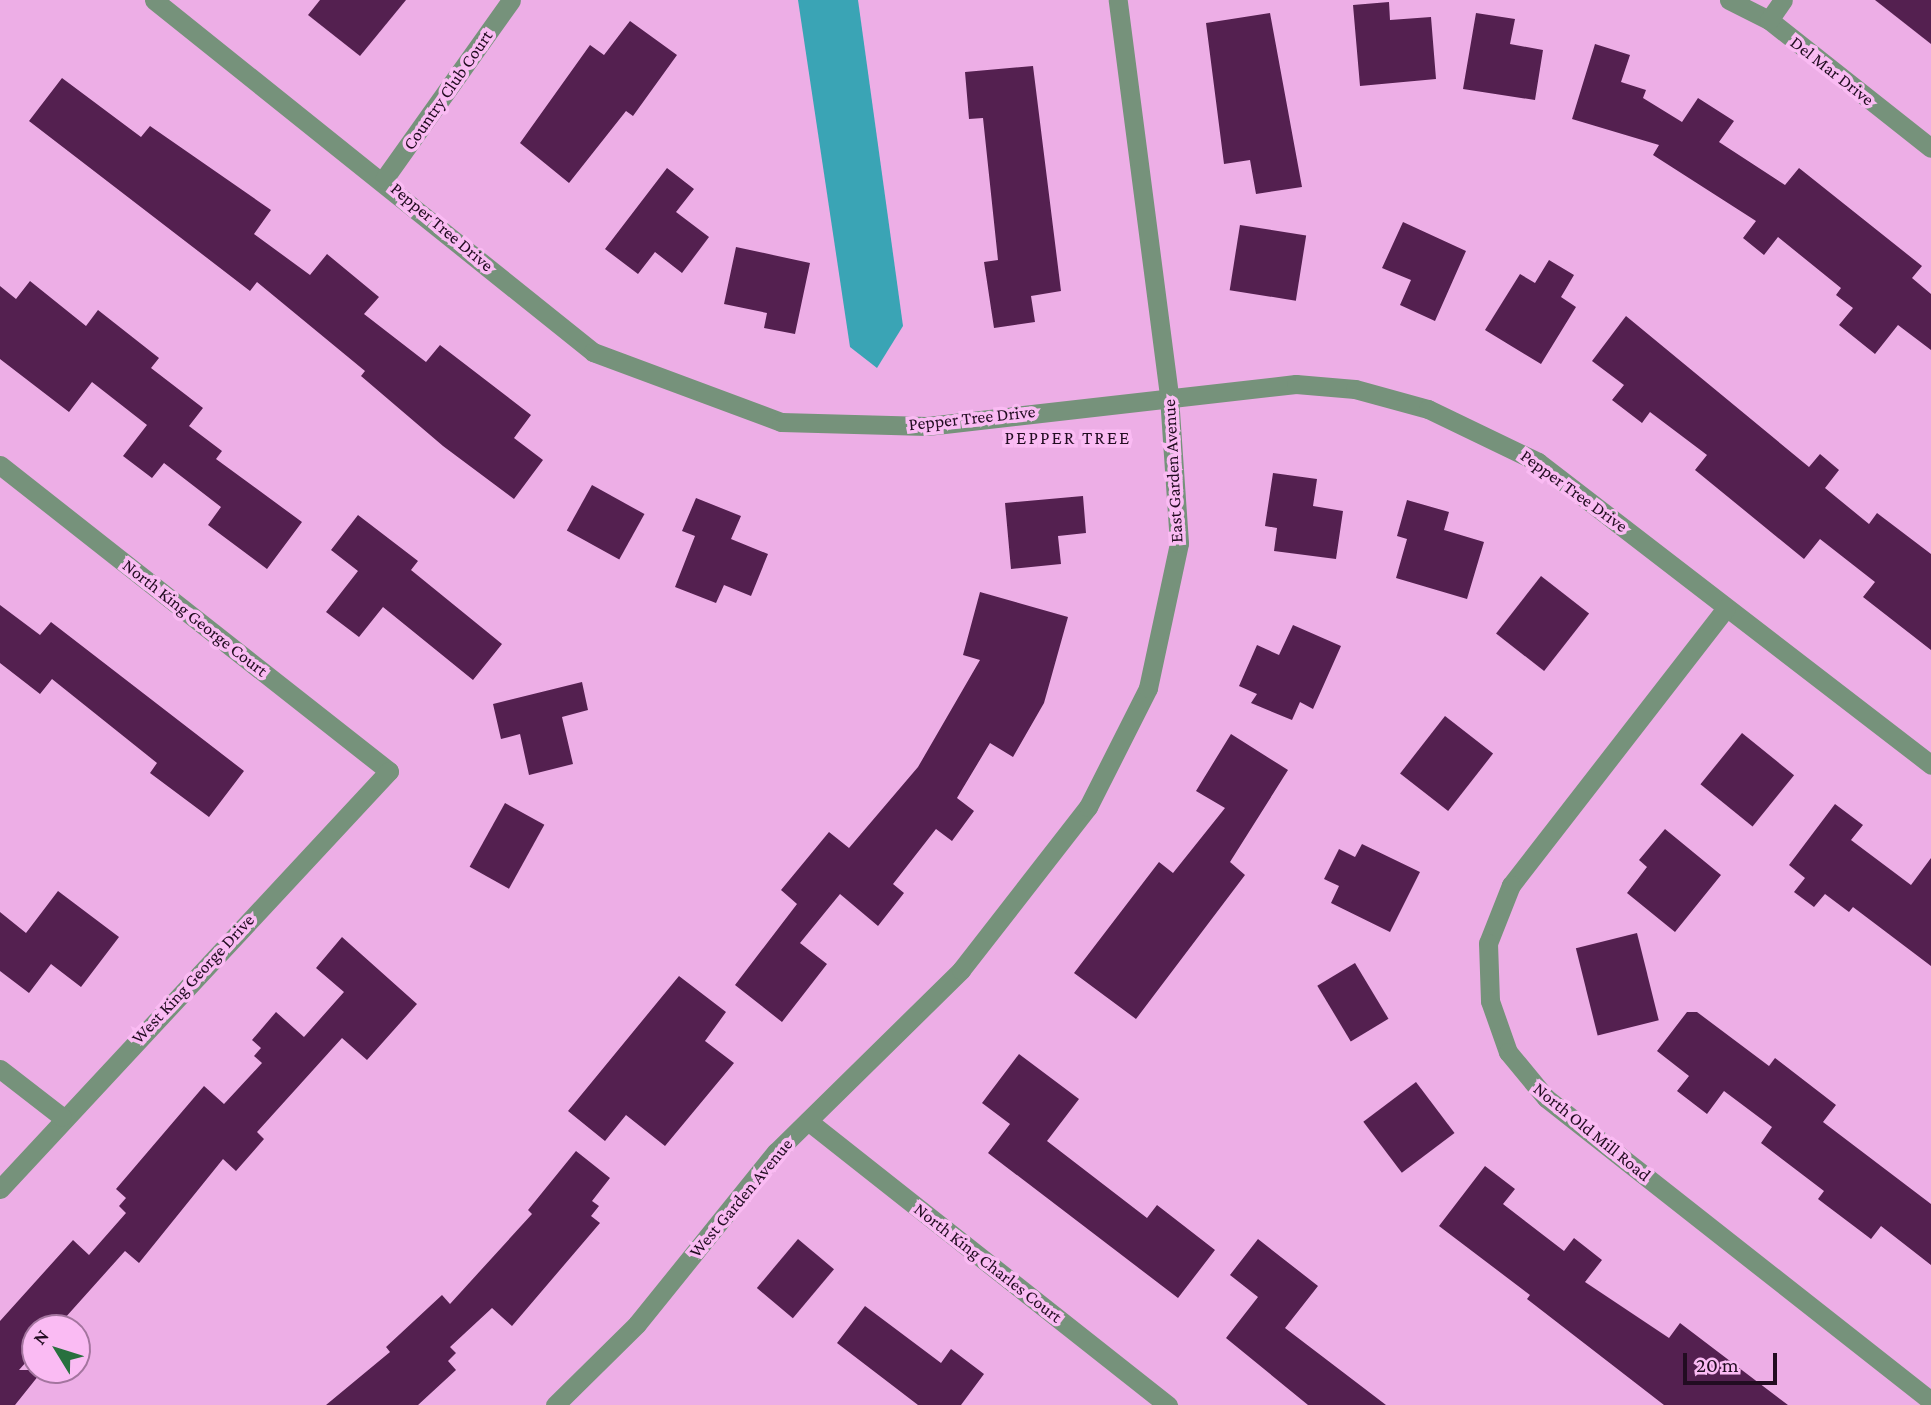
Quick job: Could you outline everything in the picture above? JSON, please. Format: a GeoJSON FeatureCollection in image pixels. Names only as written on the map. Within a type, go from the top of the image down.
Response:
{"type":"FeatureCollection","features":[{"type":"Feature","properties":{"kind":"street","name":"Pepper Tree Drive"},"geometry":{"type":"LineString","coordinates":[[154,0],[384,179],[593,352],[780,422],[928,426],[1168,395],[1296,384],[1355,389],[1467,423],[1538,462],[1931,765]]}},
{"type":"Feature","properties":{"kind":"street","name":"Country Club Court"},"geometry":{"type":"LineString","coordinates":[[384,179],[511,0]]}},
{"type":"Feature","properties":{"kind":"street","name":"East Garden Avenue"},"geometry":{"type":"LineString","coordinates":[[989,936],[1088,807],[1148,688],[1179,543],[1168,395],[1118,0]]}},
{"type":"Feature","properties":{"kind":"street","name":"Del Mar Drive"},"geometry":{"type":"LineString","coordinates":[[1729,0],[1769,20],[1931,148]]}},
{"type":"Feature","properties":{"kind":"street"},"geometry":{"type":"LineString","coordinates":[[1769,20],[1783,0]]}},
{"type":"Feature","properties":{"kind":"street","name":"North King George Court"},"geometry":{"type":"LineString","coordinates":[[0,465],[389,771]]}},
{"type":"Feature","properties":{"kind":"street","name":"North Old Mill Road"},"geometry":{"type":"LineString","coordinates":[[1726,608],[1511,885],[1488,943],[1490,1001],[1508,1052],[1546,1098],[1931,1401]]}},
{"type":"Feature","properties":{"kind":"street","name":"West King George Drive"},"geometry":{"type":"LineString","coordinates":[[0,1189],[62,1118],[389,771]]}},
{"type":"Feature","properties":{"kind":"street","name":"West Garden Avenue"},"geometry":{"type":"LineString","coordinates":[[555,1405],[637,1324],[808,1121],[989,936]]}},
{"type":"Feature","properties":{"kind":"street"},"geometry":{"type":"LineString","coordinates":[[0,1069],[62,1118]]}},
{"type":"Feature","properties":{"kind":"street","name":"North King Charles Court"},"geometry":{"type":"LineString","coordinates":[[808,1121],[1168,1405]]}},
{"type":"Feature","properties":{"kind":"shaded area"},"geometry":{"type":"Polygon","coordinates":[[[798,0],[858,0],[903,326],[877,368],[850,347],[798,0]]]}},
{"type":"Feature","properties":{"kind":"building"},"geometry":{"type":"Polygon","coordinates":[[[320,0],[406,0],[360,56],[308,15],[320,0]]]}},
{"type":"Feature","properties":{"kind":"building"},"geometry":{"type":"Polygon","coordinates":[[[1875,0],[1931,0],[1931,44],[1875,0]]]}},
{"type":"Feature","properties":{"kind":"building"},"geometry":{"type":"Polygon","coordinates":[[[1389,2],[1390,20],[1431,17],[1436,79],[1360,86],[1353,5],[1389,2]]]}},
{"type":"Feature","properties":{"kind":"building"},"geometry":{"type":"Polygon","coordinates":[[[1270,13],[1302,187],[1256,194],[1250,160],[1224,164],[1206,23],[1270,13]]]}},
{"type":"Feature","properties":{"kind":"building"},"geometry":{"type":"Polygon","coordinates":[[[1476,13],[1515,19],[1510,44],[1543,50],[1535,100],[1463,89],[1476,13]]]}},
{"type":"Feature","properties":{"kind":"building"},"geometry":{"type":"Polygon","coordinates":[[[630,21],[677,55],[633,116],[626,111],[569,183],[520,143],[590,45],[604,55],[630,21]]]}},
{"type":"Feature","properties":{"kind":"building"},"geometry":{"type":"Polygon","coordinates":[[[1595,44],[1630,55],[1621,82],[1646,90],[1643,98],[1682,122],[1698,98],[1734,121],[1719,142],[1785,185],[1799,168],[1922,266],[1912,278],[1931,294],[1931,350],[1898,325],[1875,354],[1839,325],[1853,308],[1836,295],[1841,288],[1778,237],[1764,255],[1743,238],[1756,221],[1653,155],[1659,145],[1572,119],[1595,44]]]}},
{"type":"Feature","properties":{"kind":"building"},"geometry":{"type":"Polygon","coordinates":[[[1033,66],[1061,291],[1031,296],[1035,322],[994,328],[984,262],[998,260],[983,118],[969,119],[965,72],[1033,66]]]}},
{"type":"Feature","properties":{"kind":"building"},"geometry":{"type":"Polygon","coordinates":[[[62,78],[141,137],[150,126],[271,210],[254,234],[310,275],[327,254],[379,297],[364,314],[426,362],[440,345],[531,415],[514,438],[543,460],[514,499],[443,446],[361,376],[365,371],[257,282],[250,291],[29,121],[62,78]]]}},
{"type":"Feature","properties":{"kind":"building"},"geometry":{"type":"Polygon","coordinates":[[[667,168],[694,189],[676,212],[709,237],[682,273],[655,252],[638,274],[605,249],[667,168]]]}},
{"type":"Feature","properties":{"kind":"building"},"geometry":{"type":"Polygon","coordinates":[[[1403,222],[1466,251],[1435,321],[1400,305],[1411,280],[1382,268],[1403,222]]]}},
{"type":"Feature","properties":{"kind":"building"},"geometry":{"type":"Polygon","coordinates":[[[1240,225],[1306,235],[1296,301],[1230,290],[1240,225]]]}},
{"type":"Feature","properties":{"kind":"building"},"geometry":{"type":"Polygon","coordinates":[[[736,247],[810,263],[795,334],[764,328],[767,313],[724,304],[736,247]]]}},
{"type":"Feature","properties":{"kind":"building"},"geometry":{"type":"Polygon","coordinates":[[[1549,260],[1574,275],[1561,297],[1576,307],[1541,364],[1485,330],[1520,274],[1535,283],[1549,260]]]}},
{"type":"Feature","properties":{"kind":"building"},"geometry":{"type":"Polygon","coordinates":[[[30,281],[86,326],[98,310],[159,358],[151,368],[203,408],[189,426],[222,451],[216,459],[302,522],[267,569],[208,525],[221,507],[164,463],[152,478],[123,456],[147,425],[92,382],[69,412],[0,359],[0,286],[16,299],[30,281]]]}},
{"type":"Feature","properties":{"kind":"building"},"geometry":{"type":"Polygon","coordinates":[[[1626,316],[1809,467],[1820,454],[1839,470],[1825,488],[1869,524],[1877,513],[1931,554],[1931,650],[1863,597],[1875,582],[1820,539],[1804,559],[1695,470],[1707,455],[1650,412],[1642,423],[1612,400],[1624,385],[1592,361],[1626,316]]]}},
{"type":"Feature","properties":{"kind":"building"},"geometry":{"type":"Polygon","coordinates":[[[1273,473],[1317,479],[1313,506],[1343,511],[1336,559],[1274,551],[1277,528],[1265,526],[1273,473]]]}},
{"type":"Feature","properties":{"kind":"building"},"geometry":{"type":"Polygon","coordinates":[[[592,485],[644,514],[619,560],[567,530],[592,485]]]}},
{"type":"Feature","properties":{"kind":"building"},"geometry":{"type":"Polygon","coordinates":[[[1083,496],[1086,533],[1058,536],[1061,564],[1011,569],[1005,503],[1083,496]]]}},
{"type":"Feature","properties":{"kind":"building"},"geometry":{"type":"Polygon","coordinates":[[[696,498],[741,516],[731,539],[768,554],[751,596],[724,585],[716,603],[675,587],[695,536],[682,531],[696,498]]]}},
{"type":"Feature","properties":{"kind":"building"},"geometry":{"type":"Polygon","coordinates":[[[1407,500],[1449,512],[1444,530],[1484,542],[1467,599],[1396,578],[1407,539],[1397,536],[1407,500]]]}},
{"type":"Feature","properties":{"kind":"building"},"geometry":{"type":"Polygon","coordinates":[[[358,515],[418,561],[411,570],[502,644],[473,680],[383,607],[359,637],[326,612],[358,571],[331,550],[358,515]]]}},
{"type":"Feature","properties":{"kind":"building"},"geometry":{"type":"Polygon","coordinates":[[[1541,576],[1589,614],[1544,671],[1496,634],[1541,576]]]}},
{"type":"Feature","properties":{"kind":"building"},"geometry":{"type":"Polygon","coordinates":[[[980,592],[1068,617],[1044,703],[1013,757],[990,743],[957,798],[974,811],[952,841],[936,829],[893,884],[904,893],[878,926],[840,894],[800,943],[827,964],[782,1022],[735,985],[797,904],[781,890],[829,832],[849,848],[918,767],[980,660],[963,655],[980,592]]]}},
{"type":"Feature","properties":{"kind":"building"},"geometry":{"type":"Polygon","coordinates":[[[0,605],[40,635],[51,622],[244,771],[209,817],[150,773],[157,763],[52,679],[40,694],[0,663],[0,605]]]}},
{"type":"Feature","properties":{"kind":"building"},"geometry":{"type":"Polygon","coordinates":[[[1293,625],[1341,646],[1313,709],[1300,702],[1292,720],[1251,703],[1257,694],[1239,686],[1257,645],[1279,655],[1293,625]]]}},
{"type":"Feature","properties":{"kind":"building"},"geometry":{"type":"Polygon","coordinates":[[[582,682],[588,710],[562,717],[573,764],[529,775],[520,734],[501,739],[493,704],[582,682]]]}},
{"type":"Feature","properties":{"kind":"building"},"geometry":{"type":"Polygon","coordinates":[[[1445,716],[1493,754],[1448,811],[1400,774],[1445,716]]]}},
{"type":"Feature","properties":{"kind":"building"},"geometry":{"type":"Polygon","coordinates":[[[1742,733],[1794,775],[1753,826],[1700,784],[1742,733]]]}},
{"type":"Feature","properties":{"kind":"building"},"geometry":{"type":"Polygon","coordinates":[[[1231,734],[1288,770],[1230,862],[1245,875],[1136,1019],[1074,973],[1159,862],[1173,873],[1225,808],[1196,791],[1231,734]]]}},
{"type":"Feature","properties":{"kind":"building"},"geometry":{"type":"Polygon","coordinates":[[[505,803],[544,825],[509,889],[470,867],[505,803]]]}},
{"type":"Feature","properties":{"kind":"building"},"geometry":{"type":"Polygon","coordinates":[[[1835,804],[1863,825],[1851,840],[1911,885],[1931,858],[1931,966],[1853,907],[1849,912],[1825,894],[1814,907],[1794,892],[1805,878],[1789,865],[1835,804]]]}},
{"type":"Feature","properties":{"kind":"building"},"geometry":{"type":"Polygon","coordinates":[[[1665,829],[1721,875],[1675,932],[1627,893],[1647,867],[1639,860],[1665,829]]]}},
{"type":"Feature","properties":{"kind":"building"},"geometry":{"type":"Polygon","coordinates":[[[1362,844],[1420,872],[1390,932],[1331,903],[1339,886],[1324,879],[1339,849],[1355,857],[1362,844]]]}},
{"type":"Feature","properties":{"kind":"building"},"geometry":{"type":"Polygon","coordinates":[[[58,891],[119,937],[81,987],[51,964],[29,993],[0,971],[0,912],[26,933],[58,891]]]}},
{"type":"Feature","properties":{"kind":"building"},"geometry":{"type":"Polygon","coordinates":[[[1637,933],[1659,1020],[1598,1036],[1576,948],[1637,933]]]}},
{"type":"Feature","properties":{"kind":"building"},"geometry":{"type":"Polygon","coordinates":[[[342,937],[417,1004],[367,1060],[342,1038],[257,1132],[264,1139],[236,1171],[223,1159],[139,1263],[125,1251],[69,1314],[21,1314],[21,1384],[32,1384],[15,1405],[0,1405],[0,1321],[73,1240],[89,1255],[126,1213],[119,1206],[126,1198],[116,1189],[204,1086],[224,1104],[262,1063],[254,1056],[261,1048],[252,1040],[276,1012],[304,1037],[344,992],[316,968],[342,937]]]}},
{"type":"Feature","properties":{"kind":"building"},"geometry":{"type":"Polygon","coordinates":[[[1355,963],[1388,1019],[1351,1041],[1317,986],[1355,963]]]}},
{"type":"Feature","properties":{"kind":"building"},"geometry":{"type":"Polygon","coordinates":[[[679,976],[726,1012],[705,1041],[734,1063],[665,1146],[626,1115],[605,1141],[568,1111],[679,976]]]}},
{"type":"Feature","properties":{"kind":"building"},"geometry":{"type":"Polygon","coordinates":[[[1687,1012],[1697,1012],[1769,1066],[1775,1058],[1836,1105],[1823,1122],[1931,1204],[1931,1265],[1881,1226],[1871,1239],[1818,1199],[1824,1191],[1761,1143],[1772,1127],[1724,1091],[1707,1114],[1677,1091],[1689,1076],[1657,1051],[1687,1012]]]}},
{"type":"Feature","properties":{"kind":"building"},"geometry":{"type":"Polygon","coordinates":[[[1019,1054],[1079,1099],[1047,1141],[1147,1218],[1157,1205],[1215,1250],[1178,1298],[988,1153],[1010,1124],[982,1103],[1019,1054]]]}},
{"type":"Feature","properties":{"kind":"building"},"geometry":{"type":"Polygon","coordinates":[[[1416,1082],[1455,1133],[1402,1173],[1363,1122],[1416,1082]]]}},
{"type":"Feature","properties":{"kind":"building"},"geometry":{"type":"Polygon","coordinates":[[[576,1151],[610,1178],[592,1201],[599,1206],[591,1216],[600,1223],[512,1326],[492,1308],[450,1347],[456,1353],[448,1361],[456,1370],[418,1405],[326,1405],[390,1352],[386,1347],[442,1295],[450,1304],[532,1214],[528,1210],[576,1151]]]}},
{"type":"Feature","properties":{"kind":"building"},"geometry":{"type":"Polygon","coordinates":[[[1485,1166],[1515,1189],[1503,1204],[1564,1251],[1574,1238],[1602,1260],[1585,1282],[1669,1338],[1680,1323],[1788,1405],[1664,1405],[1527,1299],[1530,1295],[1439,1226],[1485,1166]]]}},
{"type":"Feature","properties":{"kind":"building"},"geometry":{"type":"Polygon","coordinates":[[[798,1239],[834,1269],[793,1318],[757,1288],[798,1239]]]}},
{"type":"Feature","properties":{"kind":"building"},"geometry":{"type":"Polygon","coordinates":[[[1258,1239],[1318,1286],[1285,1328],[1386,1405],[1308,1405],[1226,1338],[1258,1297],[1230,1275],[1258,1239]]]}},
{"type":"Feature","properties":{"kind":"building"},"geometry":{"type":"Polygon","coordinates":[[[865,1306],[941,1363],[951,1349],[984,1374],[961,1405],[918,1405],[837,1343],[865,1306]]]}},
{"type":"Feature","properties":{"kind":"district","name":"PEPPER TREE"},"geometry":{"type":"Point","coordinates":[1068,438]}}]}
